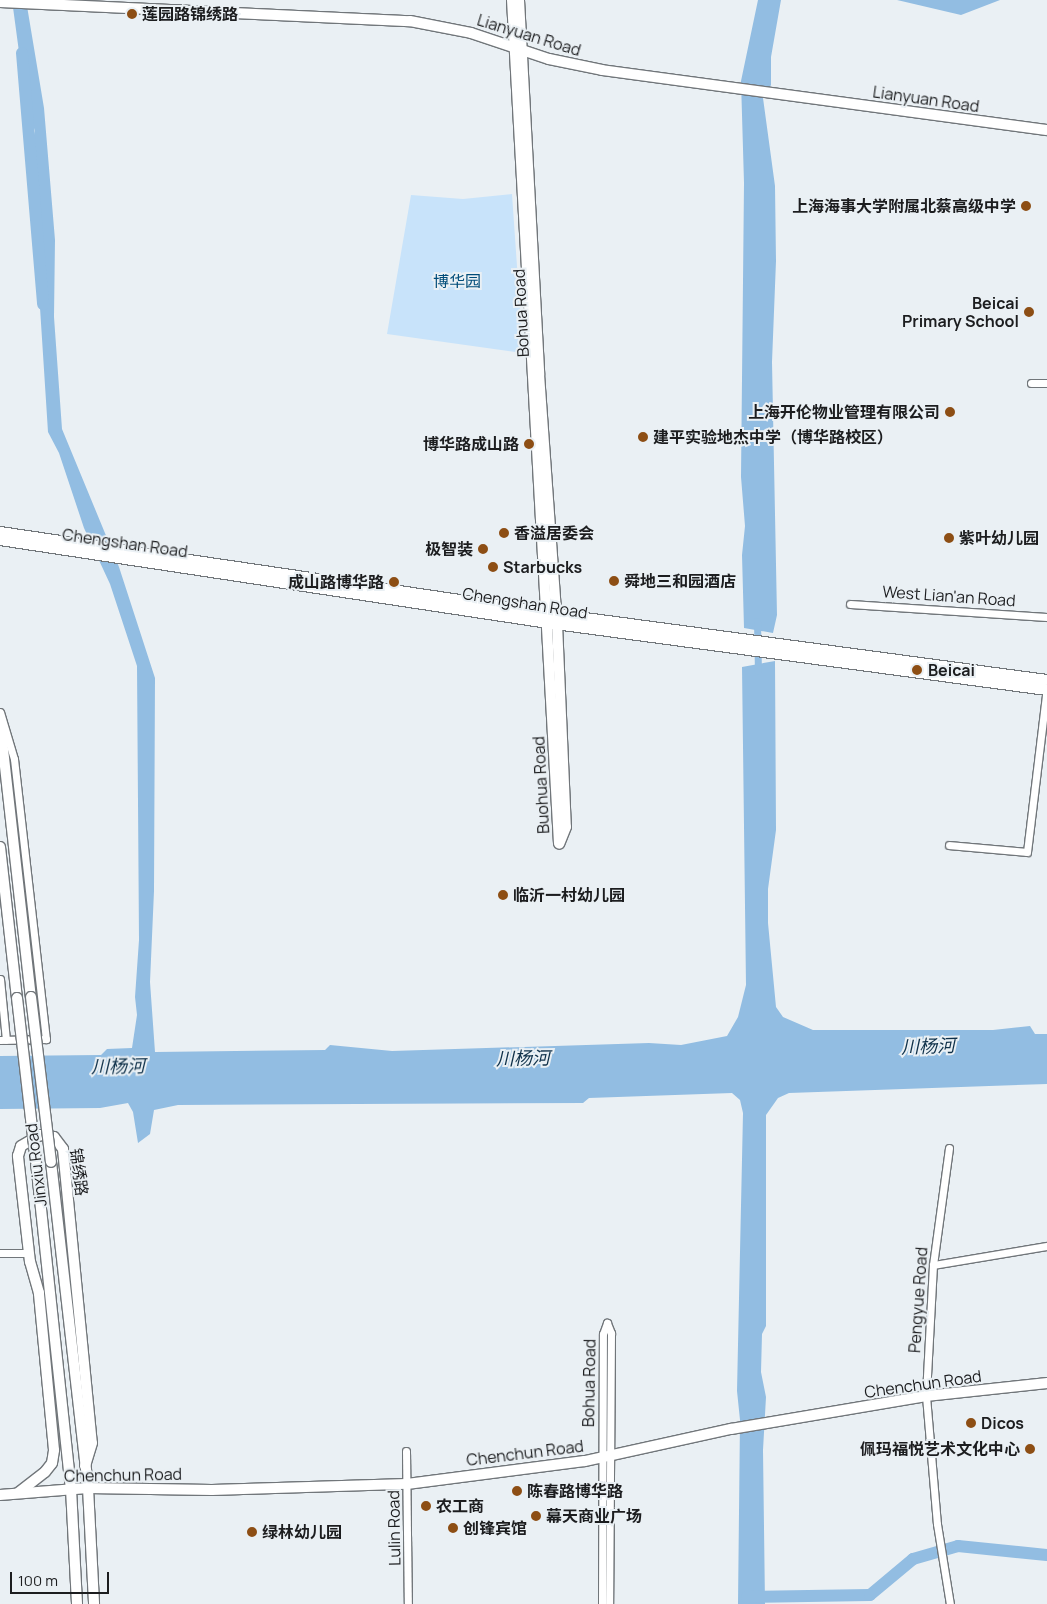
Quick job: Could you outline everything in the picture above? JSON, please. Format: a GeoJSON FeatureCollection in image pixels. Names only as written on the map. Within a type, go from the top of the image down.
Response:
{"type":"FeatureCollection","features":[{"type":"Feature","properties":{"kind":"main road","name":"Bohua Road"},"geometry":{"type":"LineString","coordinates":[[512,0],[518,49]]}},
{"type":"Feature","properties":{"kind":"main road","name":"Bohua Road"},"geometry":{"type":"LineString","coordinates":[[519,0],[518,49],[535,443],[552,618]]}},
{"type":"Feature","properties":{"kind":"main road","name":"Lianyuan Road"},"geometry":{"type":"LineString","coordinates":[[5,2],[392,20],[451,28],[518,49],[593,69],[1047,130]]}},
{"type":"Feature","properties":{"kind":"main road","name":"Chengshan Road"},"geometry":{"type":"LineString","coordinates":[[0,532],[68,546]]}},
{"type":"Feature","properties":{"kind":"main road","name":"Chengshan Road"},"geometry":{"type":"LineString","coordinates":[[0,540],[68,546],[134,555],[552,618],[1047,686]]}},
{"type":"Feature","properties":{"kind":"main road","name":"Buohua Road"},"geometry":{"type":"LineString","coordinates":[[552,618],[566,827],[559,844],[552,618]]}},
{"type":"Feature","properties":{"kind":"main road","name":"Jinxiu Road"},"geometry":{"type":"LineString","coordinates":[[0,722],[88,1488],[94,1604]]}},
{"type":"Feature","properties":{"kind":"main road","name":"Jinxiu Road"},"geometry":{"type":"LineString","coordinates":[[0,847],[71,1489],[77,1604]]}},
{"type":"Feature","properties":{"kind":"main road","name":"锦绣路"},"geometry":{"type":"LineString","coordinates":[[18,1493],[46,1472],[52,1463],[54,1450],[39,1293],[29,1253],[18,1156],[21,1146],[28,1139],[45,1135],[54,1137],[64,1149],[92,1444],[85,1466]]}},
{"type":"Feature","properties":{"kind":"main road","name":"Chenchun Road"},"geometry":{"type":"LineString","coordinates":[[0,1495],[88,1488],[212,1490],[407,1484],[607,1456],[731,1429],[770,1424],[926,1396],[1047,1383]]}},
{"type":"Feature","properties":{"kind":"street"},"geometry":{"type":"LineString","coordinates":[[1032,383],[1047,383]]}},
{"type":"Feature","properties":{"kind":"street","name":"West Lian'an Road"},"geometry":{"type":"LineString","coordinates":[[850,604],[1047,617]]}},
{"type":"Feature","properties":{"kind":"street"},"geometry":{"type":"LineString","coordinates":[[949,845],[1028,852],[1047,686]]}},
{"type":"Feature","properties":{"kind":"street"},"geometry":{"type":"LineString","coordinates":[[0,712],[14,759],[46,1039],[3,1040],[0,979]]}},
{"type":"Feature","properties":{"kind":"street","name":"Pengyue Road"},"geometry":{"type":"LineString","coordinates":[[949,1148],[933,1265],[926,1396],[937,1524],[942,1567],[950,1604]]}},
{"type":"Feature","properties":{"kind":"street"},"geometry":{"type":"LineString","coordinates":[[933,1265],[1047,1246]]}},
{"type":"Feature","properties":{"kind":"street"},"geometry":{"type":"LineString","coordinates":[[0,1253],[29,1253]]}},
{"type":"Feature","properties":{"kind":"street","name":"Bohua Road"},"geometry":{"type":"LineString","coordinates":[[602,1604],[607,1456],[611,1333],[607,1323],[603,1334],[607,1456],[609,1604]]}},
{"type":"Feature","properties":{"kind":"street","name":"Lulin Road"},"geometry":{"type":"LineString","coordinates":[[406,1451],[408,1604]]}},
{"type":"Feature","properties":{"kind":"green space","name":"博华园"},"geometry":{"type":"Polygon","coordinates":[[[512,194],[523,353],[387,334],[411,195],[463,199],[512,194]]]}},
{"type":"Feature","properties":{"kind":"water","name":"川杨河"},"geometry":{"type":"Polygon","coordinates":[[[12,0],[26,0],[44,108],[55,240],[54,317],[62,429],[119,567],[155,678],[154,891],[150,982],[155,1052],[325,1050],[330,1045],[392,1051],[649,1043],[681,1045],[727,1036],[738,1017],[746,985],[742,667],[775,661],[776,830],[768,889],[768,923],[776,1007],[783,1017],[813,1030],[993,1030],[1030,1026],[1035,1034],[1047,1034],[1047,1084],[789,1093],[778,1098],[766,1115],[766,1326],[762,1334],[761,1372],[766,1397],[763,1450],[765,1604],[738,1604],[740,1420],[737,1391],[743,1113],[740,1100],[732,1093],[589,1098],[583,1103],[178,1105],[154,1110],[150,1134],[138,1143],[133,1112],[128,1103],[100,1108],[0,1109],[0,1056],[101,1055],[107,1049],[132,1048],[137,1015],[135,997],[139,940],[137,666],[110,584],[84,528],[59,453],[48,432],[30,152],[35,131],[26,104],[12,0]]]}},
{"type":"Feature","properties":{"kind":"water"},"geometry":{"type":"Polygon","coordinates":[[[758,0],[781,0],[771,57],[771,85],[763,98],[775,186],[776,261],[772,362],[777,615],[773,633],[744,628],[742,555],[745,526],[741,477],[744,183],[741,81],[758,0]]]}},
{"type":"Feature","properties":{"kind":"water"},"geometry":{"type":"Polygon","coordinates":[[[897,0],[1000,0],[961,15],[897,0]]]}},
{"type":"Feature","properties":{"kind":"waterway"},"geometry":{"type":"LineString","coordinates":[[22,53],[43,304]]}},
{"type":"Feature","properties":{"kind":"waterway"},"geometry":{"type":"LineString","coordinates":[[757,621],[758,671]]}},
{"type":"Feature","properties":{"kind":"waterway"},"geometry":{"type":"LineString","coordinates":[[747,1597],[870,1595],[913,1559],[958,1546],[1047,1555]]}},
{"type":"Feature","properties":{"kind":"place","name":"莲园路锦绣路"},"geometry":{"type":"Point","coordinates":[132,14]}},
{"type":"Feature","properties":{"kind":"place","name":"上海海事大学附属北蔡高级中学"},"geometry":{"type":"Point","coordinates":[1026,206]}},
{"type":"Feature","properties":{"kind":"place","name":"Beicai Primary School"},"geometry":{"type":"Point","coordinates":[1029,312]}},
{"type":"Feature","properties":{"kind":"place","name":"上海开伦物业管理有限公司"},"geometry":{"type":"Point","coordinates":[950,412]}},
{"type":"Feature","properties":{"kind":"place","name":"建平实验地杰中学（博华路校区）"},"geometry":{"type":"Point","coordinates":[643,437]}},
{"type":"Feature","properties":{"kind":"place","name":"博华路成山路"},"geometry":{"type":"Point","coordinates":[529,444]}},
{"type":"Feature","properties":{"kind":"place","name":"香溢居委会"},"geometry":{"type":"Point","coordinates":[504,533]}},
{"type":"Feature","properties":{"kind":"place","name":"紫叶幼儿园"},"geometry":{"type":"Point","coordinates":[949,538]}},
{"type":"Feature","properties":{"kind":"place","name":"极智装"},"geometry":{"type":"Point","coordinates":[483,549]}},
{"type":"Feature","properties":{"kind":"place","name":"Starbucks"},"geometry":{"type":"Point","coordinates":[493,567]}},
{"type":"Feature","properties":{"kind":"place","name":"舜地三和园酒店"},"geometry":{"type":"Point","coordinates":[614,581]}},
{"type":"Feature","properties":{"kind":"place","name":"成山路博华路"},"geometry":{"type":"Point","coordinates":[394,582]}},
{"type":"Feature","properties":{"kind":"place","name":"Beicai"},"geometry":{"type":"Point","coordinates":[917,670]}},
{"type":"Feature","properties":{"kind":"place","name":"临沂一村幼儿园"},"geometry":{"type":"Point","coordinates":[503,895]}},
{"type":"Feature","properties":{"kind":"place","name":"Dicos"},"geometry":{"type":"Point","coordinates":[971,1423]}},
{"type":"Feature","properties":{"kind":"place","name":"佩玛福悦艺术文化中心"},"geometry":{"type":"Point","coordinates":[1030,1449]}},
{"type":"Feature","properties":{"kind":"place","name":"陈春路博华路"},"geometry":{"type":"Point","coordinates":[517,1491]}},
{"type":"Feature","properties":{"kind":"place","name":"农工商"},"geometry":{"type":"Point","coordinates":[426,1506]}},
{"type":"Feature","properties":{"kind":"place","name":"幕天商业广场"},"geometry":{"type":"Point","coordinates":[536,1516]}},
{"type":"Feature","properties":{"kind":"place","name":"创锋宾馆"},"geometry":{"type":"Point","coordinates":[453,1528]}},
{"type":"Feature","properties":{"kind":"place","name":"绿林幼儿园"},"geometry":{"type":"Point","coordinates":[252,1532]}}]}
